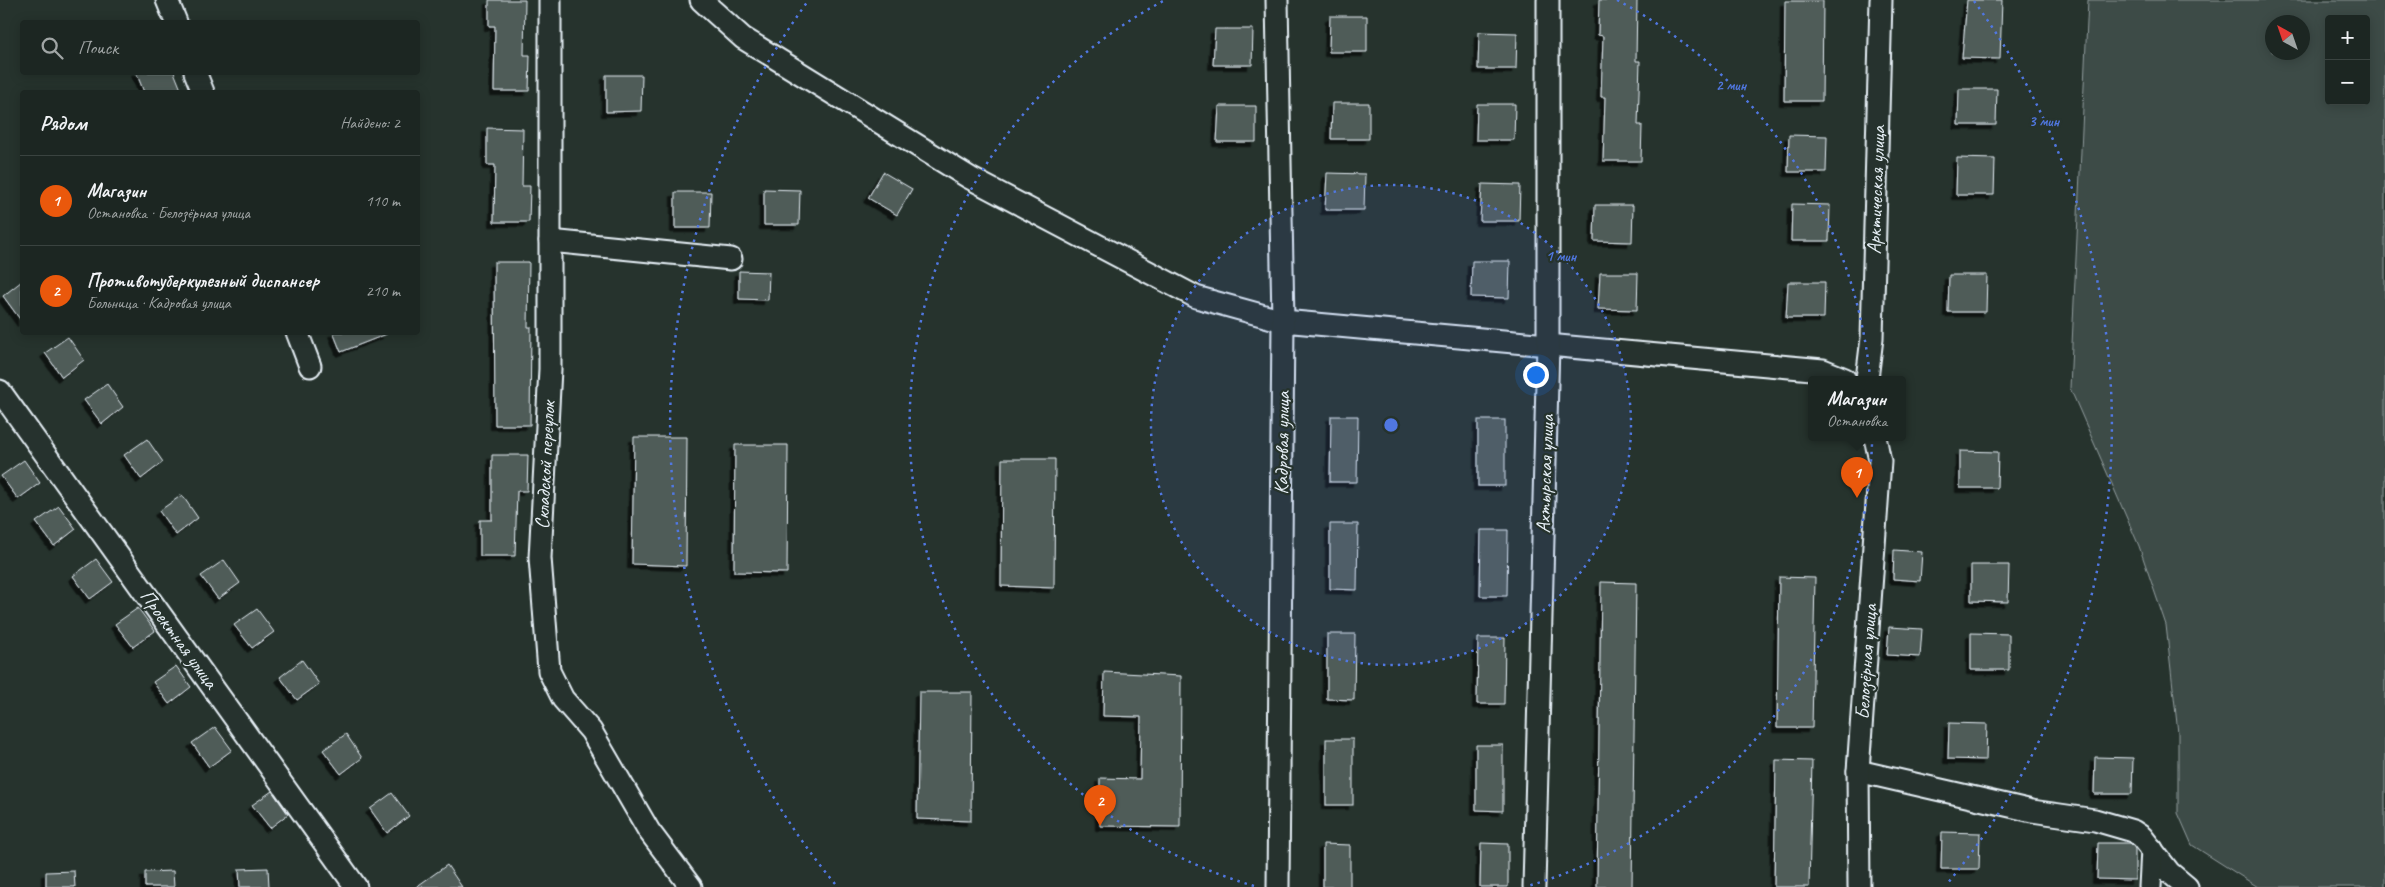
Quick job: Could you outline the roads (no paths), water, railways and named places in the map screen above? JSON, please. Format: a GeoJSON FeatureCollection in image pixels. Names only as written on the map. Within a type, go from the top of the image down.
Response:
{"type":"FeatureCollection","features":[{"type":"Feature","properties":{"kind":"street"},"geometry":{"type":"LineString","coordinates":[[167,0],[175,20]]}},
{"type":"Feature","properties":{"kind":"street","name":"Складской переулок"},"geometry":{"type":"LineString","coordinates":[[550,0],[550,369],[540,558],[549,671],[564,700],[591,731],[649,831],[691,887]]}},
{"type":"Feature","properties":{"kind":"street"},"geometry":{"type":"LineString","coordinates":[[701,0],[743,38],[970,178],[1196,297],[1283,321],[1823,370],[1838,376]]}},
{"type":"Feature","properties":{"kind":"street","name":"Кадровая улица"},"geometry":{"type":"LineString","coordinates":[[1278,0],[1283,321],[1278,887]]}},
{"type":"Feature","properties":{"kind":"street","name":"Ахтырская улица"},"geometry":{"type":"LineString","coordinates":[[1534,887],[1548,344],[1548,0]]}},
{"type":"Feature","properties":{"kind":"street","name":"Арктическая улица"},"geometry":{"type":"LineString","coordinates":[[1867,376],[1872,338],[1881,0]]}},
{"type":"Feature","properties":{"kind":"street"},"geometry":{"type":"LineString","coordinates":[[196,75],[202,90]]}},
{"type":"Feature","properties":{"kind":"street"},"geometry":{"type":"LineString","coordinates":[[550,241],[731,259]]}},
{"type":"Feature","properties":{"kind":"street"},"geometry":{"type":"LineString","coordinates":[[298,335],[310,366]]}},
{"type":"Feature","properties":{"kind":"street","name":"Проектная улица"},"geometry":{"type":"LineString","coordinates":[[0,391],[356,887]]}},
{"type":"Feature","properties":{"kind":"street","name":"Белозёрная улица"},"geometry":{"type":"LineString","coordinates":[[1859,887],[1858,771],[1880,461],[1876,441]]}},
{"type":"Feature","properties":{"kind":"street"},"geometry":{"type":"LineString","coordinates":[[1858,771],[2032,811],[2095,820],[2123,828],[2142,837],[2169,872],[2187,887]]}},
{"type":"Feature","properties":{"kind":"street"},"geometry":{"type":"LineString","coordinates":[[2150,887],[2152,849]]}},
{"type":"Feature","properties":{"kind":"place","name":"Магазин"},"geometry":{"type":"Point","coordinates":[1857,498]}},
{"type":"Feature","properties":{"kind":"place","name":"Противотуберкулезный диспансер"},"geometry":{"type":"Point","coordinates":[1100,826]}}]}
